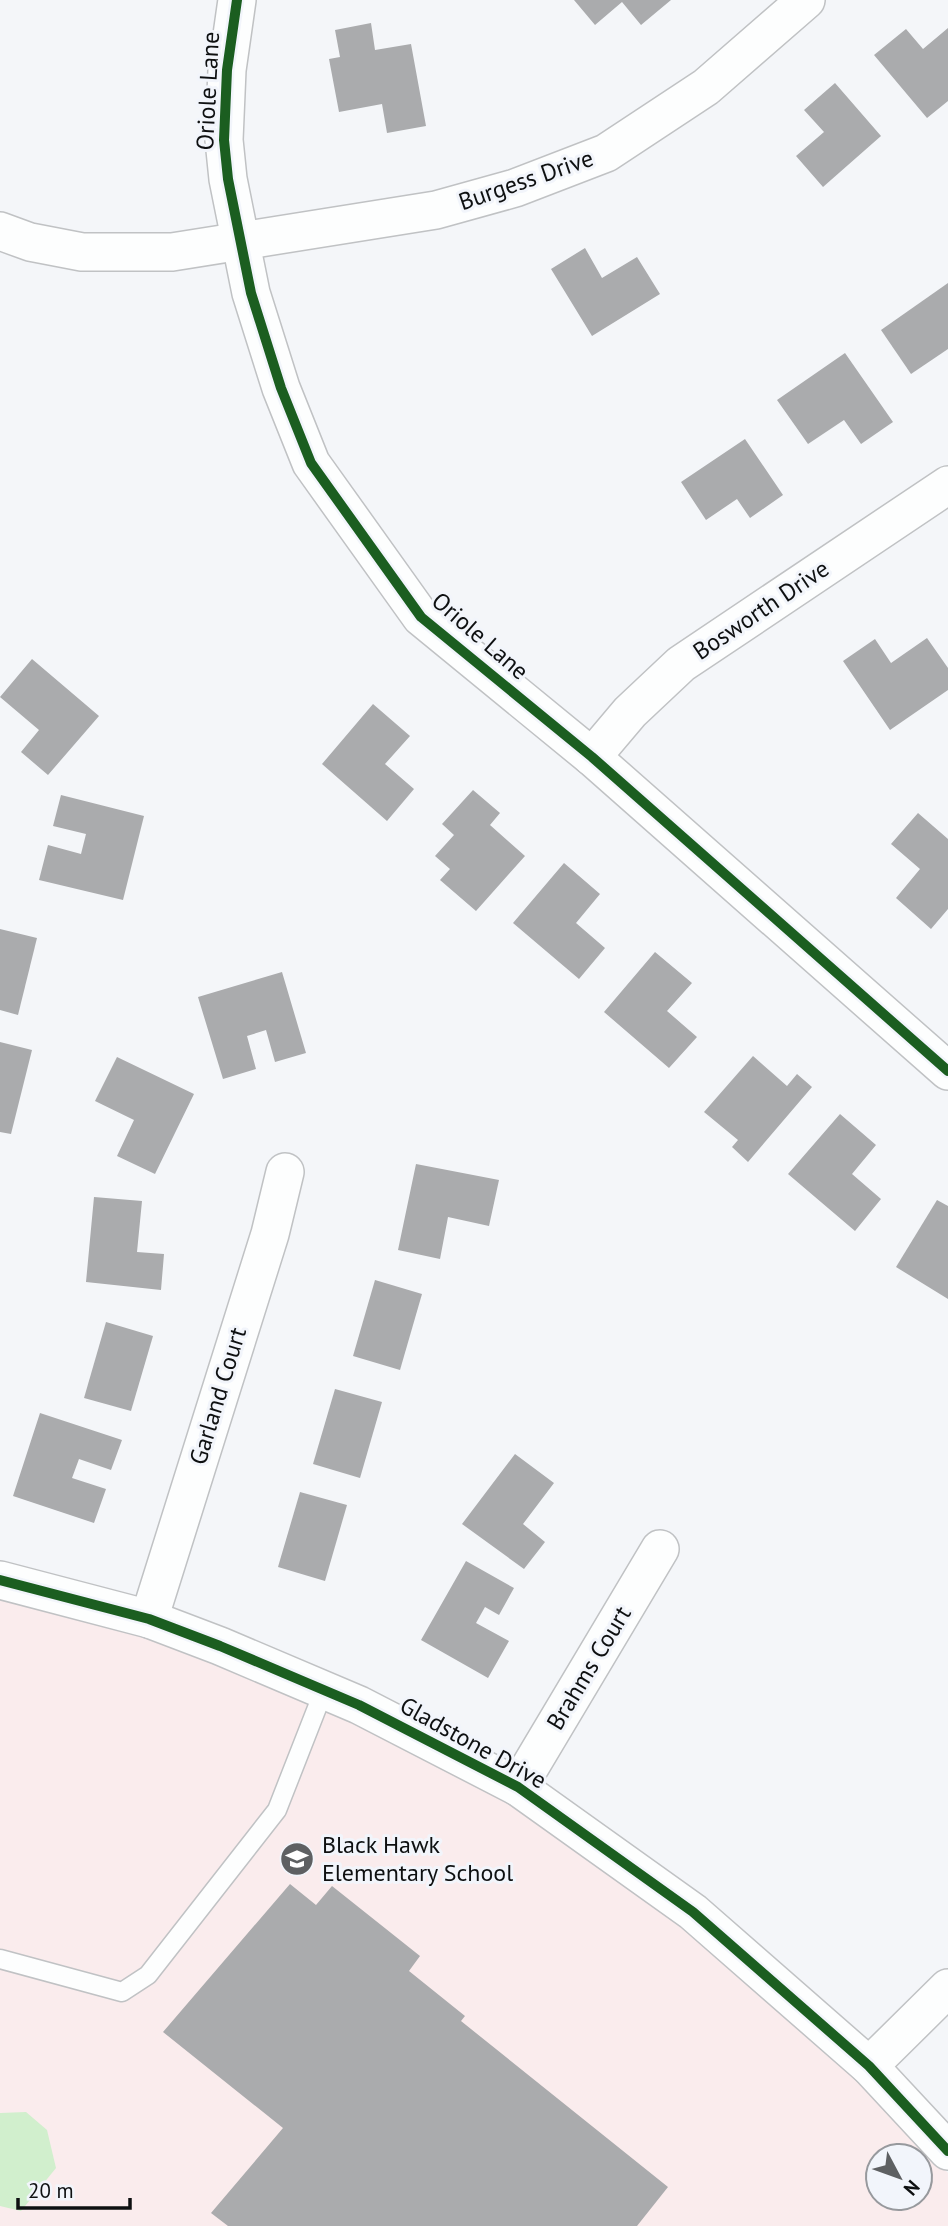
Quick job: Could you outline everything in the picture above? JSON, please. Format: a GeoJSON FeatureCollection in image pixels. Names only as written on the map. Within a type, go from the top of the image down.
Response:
{"type":"FeatureCollection","features":[{"type":"Feature","properties":{"kind":"street","name":"Oriole Lane"},"geometry":{"type":"LineString","coordinates":[[237,0],[227,70],[224,140],[238,242],[281,388],[311,463],[421,617],[592,757],[948,1071]]}},
{"type":"Feature","properties":{"kind":"street","name":"Burgess Drive"},"geometry":{"type":"LineString","coordinates":[[0,231],[43,244],[121,254],[172,252],[436,210],[563,172],[606,153],[706,87],[806,0]]}},
{"type":"Feature","properties":{"kind":"street","name":"Bosworth Drive"},"geometry":{"type":"LineString","coordinates":[[592,757],[630,712],[681,664],[948,485]]}},
{"type":"Feature","properties":{"kind":"street","name":"Garland Court"},"geometry":{"type":"LineString","coordinates":[[149,1619],[270,1234],[285,1172]]}},
{"type":"Feature","properties":{"kind":"street","name":"Brahms Court"},"geometry":{"type":"LineString","coordinates":[[518,1787],[660,1549]]}},
{"type":"Feature","properties":{"kind":"street","name":"Gladstone Drive"},"geometry":{"type":"LineString","coordinates":[[0,1580],[149,1619],[324,1690],[518,1787],[694,1912],[869,2066],[948,2151]]}},
{"type":"Feature","properties":{"kind":"street"},"geometry":{"type":"LineString","coordinates":[[869,2066],[948,1988]]}},
{"type":"Feature","properties":{"kind":"lane"},"geometry":{"type":"LineString","coordinates":[[0,1959],[122,1992],[148,1975],[277,1810],[324,1690]]}},
{"type":"Feature","properties":{"kind":"shaded area","name":"Black Hawk Elementary School"},"geometry":{"type":"Polygon","coordinates":[[[0,1597],[122,1628],[313,1700],[509,1798],[678,1920],[858,2078],[919,2142],[864,2142],[864,2212],[934,2212],[934,2158],[948,2173],[948,2226],[0,2226],[0,1597]]]}},
{"type":"Feature","properties":{"kind":"green space"},"geometry":{"type":"Polygon","coordinates":[[[26,2112],[47,2130],[56,2168],[21,2211],[0,2206],[0,2113],[26,2112]]]}},
{"type":"Feature","properties":{"kind":"building"},"geometry":{"type":"Polygon","coordinates":[[[574,0],[671,0],[641,25],[622,2],[595,25],[574,0]]]}},
{"type":"Feature","properties":{"kind":"building"},"geometry":{"type":"Polygon","coordinates":[[[371,23],[375,50],[411,44],[426,126],[387,133],[382,104],[339,112],[329,59],[340,57],[335,30],[371,23]]]}},
{"type":"Feature","properties":{"kind":"building"},"geometry":{"type":"Polygon","coordinates":[[[948,28],[948,101],[927,118],[874,55],[906,29],[923,49],[948,28]]]}},
{"type":"Feature","properties":{"kind":"building"},"geometry":{"type":"Polygon","coordinates":[[[835,83],[881,136],[823,187],[796,156],[824,132],[804,110],[835,83]]]}},
{"type":"Feature","properties":{"kind":"building"},"geometry":{"type":"Polygon","coordinates":[[[585,248],[602,278],[637,257],[660,294],[592,336],[551,269],[585,248]]]}},
{"type":"Feature","properties":{"kind":"building"},"geometry":{"type":"Polygon","coordinates":[[[948,283],[948,349],[911,374],[881,330],[948,283]]]}},
{"type":"Feature","properties":{"kind":"building"},"geometry":{"type":"Polygon","coordinates":[[[845,353],[893,422],[861,444],[844,420],[808,444],[777,400],[845,353]]]}},
{"type":"Feature","properties":{"kind":"building"},"geometry":{"type":"Polygon","coordinates":[[[745,439],[783,495],[750,518],[737,499],[706,520],[681,482],[745,439]]]}},
{"type":"Feature","properties":{"kind":"building"},"geometry":{"type":"Polygon","coordinates":[[[927,638],[948,668],[948,690],[890,730],[843,661],[875,639],[891,663],[927,638]]]}},
{"type":"Feature","properties":{"kind":"building"},"geometry":{"type":"Polygon","coordinates":[[[32,659],[99,716],[48,775],[21,752],[39,730],[0,697],[32,659]]]}},
{"type":"Feature","properties":{"kind":"building"},"geometry":{"type":"Polygon","coordinates":[[[373,704],[410,736],[385,764],[414,789],[387,821],[322,764],[373,704]]]}},
{"type":"Feature","properties":{"kind":"building"},"geometry":{"type":"Polygon","coordinates":[[[473,790],[500,813],[490,825],[525,856],[476,911],[440,880],[450,869],[435,856],[454,835],[442,824],[473,790]]]}},
{"type":"Feature","properties":{"kind":"building"},"geometry":{"type":"Polygon","coordinates":[[[61,795],[144,816],[123,900],[39,880],[48,845],[81,854],[86,834],[53,826],[61,795]]]}},
{"type":"Feature","properties":{"kind":"building"},"geometry":{"type":"Polygon","coordinates":[[[918,813],[948,839],[948,909],[931,929],[896,898],[920,869],[891,844],[918,813]]]}},
{"type":"Feature","properties":{"kind":"building"},"geometry":{"type":"Polygon","coordinates":[[[564,863],[600,894],[576,923],[605,948],[579,979],[513,923],[564,863]]]}},
{"type":"Feature","properties":{"kind":"building"},"geometry":{"type":"Polygon","coordinates":[[[0,929],[37,938],[18,1015],[0,1010],[0,929]]]}},
{"type":"Feature","properties":{"kind":"building"},"geometry":{"type":"Polygon","coordinates":[[[655,952],[692,983],[667,1011],[697,1037],[669,1068],[604,1012],[655,952]]]}},
{"type":"Feature","properties":{"kind":"building"},"geometry":{"type":"Polygon","coordinates":[[[282,972],[306,1053],[275,1062],[266,1030],[247,1036],[256,1069],[223,1079],[198,997],[282,972]]]}},
{"type":"Feature","properties":{"kind":"building"},"geometry":{"type":"Polygon","coordinates":[[[0,1042],[32,1050],[11,1134],[0,1132],[0,1042]]]}},
{"type":"Feature","properties":{"kind":"building"},"geometry":{"type":"Polygon","coordinates":[[[753,1056],[787,1086],[797,1074],[812,1087],[748,1162],[732,1147],[738,1140],[704,1112],[753,1056]]]}},
{"type":"Feature","properties":{"kind":"building"},"geometry":{"type":"Polygon","coordinates":[[[117,1057],[194,1094],[155,1174],[117,1156],[134,1120],[95,1101],[117,1057]]]}},
{"type":"Feature","properties":{"kind":"building"},"geometry":{"type":"Polygon","coordinates":[[[840,1114],[876,1145],[852,1174],[881,1199],[855,1231],[788,1174],[840,1114]]]}},
{"type":"Feature","properties":{"kind":"building"},"geometry":{"type":"Polygon","coordinates":[[[416,1164],[499,1180],[489,1226],[448,1217],[440,1259],[398,1250],[416,1164]]]}},
{"type":"Feature","properties":{"kind":"building"},"geometry":{"type":"Polygon","coordinates":[[[94,1197],[142,1201],[137,1252],[164,1254],[161,1290],[86,1282],[94,1197]]]}},
{"type":"Feature","properties":{"kind":"building"},"geometry":{"type":"Polygon","coordinates":[[[937,1200],[948,1206],[948,1299],[896,1267],[937,1200]]]}},
{"type":"Feature","properties":{"kind":"building"},"geometry":{"type":"Polygon","coordinates":[[[375,1280],[422,1294],[400,1370],[353,1356],[375,1280]]]}},
{"type":"Feature","properties":{"kind":"building"},"geometry":{"type":"Polygon","coordinates":[[[106,1322],[153,1336],[131,1411],[84,1398],[106,1322]]]}},
{"type":"Feature","properties":{"kind":"building"},"geometry":{"type":"Polygon","coordinates":[[[335,1389],[382,1402],[360,1478],[313,1464],[335,1389]]]}},
{"type":"Feature","properties":{"kind":"building"},"geometry":{"type":"Polygon","coordinates":[[[40,1413],[122,1440],[111,1470],[79,1459],[72,1478],[106,1489],[94,1523],[13,1496],[40,1413]]]}},
{"type":"Feature","properties":{"kind":"building"},"geometry":{"type":"Polygon","coordinates":[[[515,1454],[554,1483],[523,1524],[545,1542],[524,1569],[462,1524],[515,1454]]]}},
{"type":"Feature","properties":{"kind":"building"},"geometry":{"type":"Polygon","coordinates":[[[300,1492],[347,1505],[325,1581],[278,1567],[300,1492]]]}},
{"type":"Feature","properties":{"kind":"building"},"geometry":{"type":"Polygon","coordinates":[[[466,1561],[514,1588],[499,1615],[485,1607],[476,1623],[509,1641],[488,1678],[421,1640],[466,1561]]]}},
{"type":"Feature","properties":{"kind":"building"},"geometry":{"type":"Polygon","coordinates":[[[290,1884],[316,1905],[332,1886],[420,1956],[409,1971],[465,2016],[461,2021],[668,2187],[637,2226],[228,2226],[211,2213],[283,2128],[163,2032],[290,1884]]]}},
{"type":"Feature","properties":{"kind":"cycle path"},"geometry":{"type":"LineString","coordinates":[[237,0],[227,70],[224,140],[228,179],[251,293],[281,388],[311,463],[421,617],[592,757],[948,1071]]}},
{"type":"Feature","properties":{"kind":"cycle path"},"geometry":{"type":"LineString","coordinates":[[0,1580],[149,1619],[220,1646],[359,1705],[518,1787],[693,1912],[869,2066],[948,2151]]}},
{"type":"Feature","properties":{"kind":"place","name":"Black Hawk Elementary School"},"geometry":{"type":"Point","coordinates":[297,1859]}}]}
